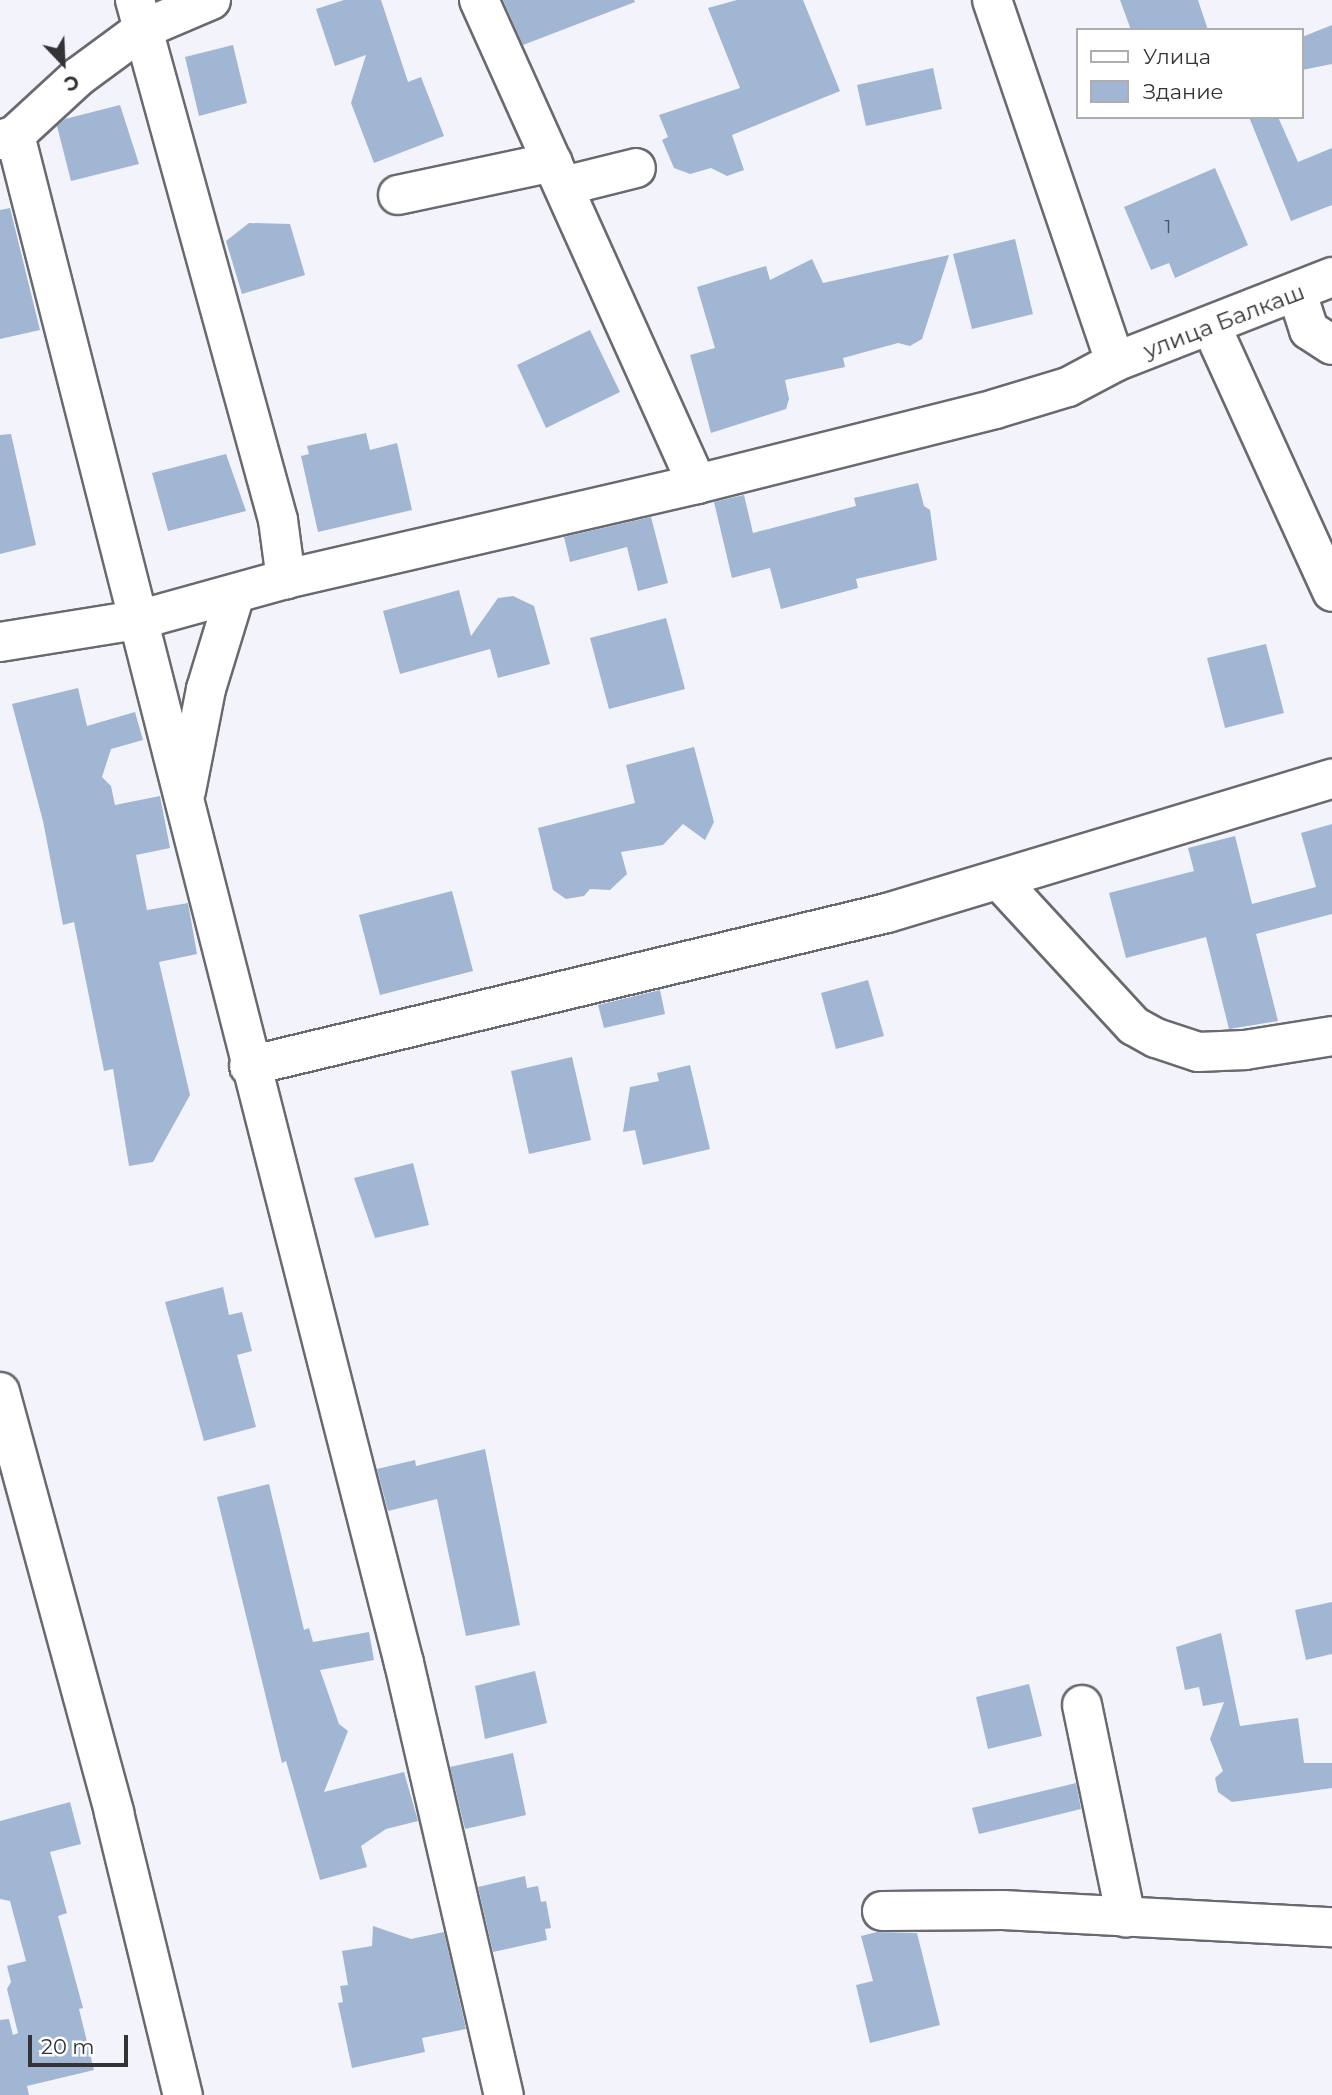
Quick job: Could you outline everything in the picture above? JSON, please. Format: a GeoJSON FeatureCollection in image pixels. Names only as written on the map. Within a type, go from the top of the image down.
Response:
{"type":"FeatureCollection","features":[{"type":"Feature","properties":{"kind":"street"},"geometry":{"type":"LineString","coordinates":[[211,0],[139,15],[78,77],[7,137],[138,620],[404,1663],[504,2095]]}},
{"type":"Feature","properties":{"kind":"street"},"geometry":{"type":"LineString","coordinates":[[479,0],[696,484]]}},
{"type":"Feature","properties":{"kind":"street"},"geometry":{"type":"LineString","coordinates":[[992,0],[1115,362]]}},
{"type":"Feature","properties":{"kind":"street"},"geometry":{"type":"LineString","coordinates":[[139,15],[278,520],[286,579]]}},
{"type":"Feature","properties":{"kind":"street"},"geometry":{"type":"LineString","coordinates":[[398,195],[559,174],[636,168]]}},
{"type":"Feature","properties":{"kind":"street","name":"улица Балкаш"},"geometry":{"type":"LineString","coordinates":[[0,642],[138,620],[286,579],[696,484],[1030,399],[1069,387],[1115,362],[1332,278]]}},
{"type":"Feature","properties":{"kind":"street"},"geometry":{"type":"LineString","coordinates":[[1297,293],[1309,330],[1332,345]]}},
{"type":"Feature","properties":{"kind":"street"},"geometry":{"type":"LineString","coordinates":[[1211,326],[1332,592]]}},
{"type":"Feature","properties":{"kind":"street"},"geometry":{"type":"LineString","coordinates":[[183,803],[206,689],[235,594]]}},
{"type":"Feature","properties":{"kind":"street"},"geometry":{"type":"LineString","coordinates":[[250,1066],[887,913],[1002,881],[1332,779]]}},
{"type":"Feature","properties":{"kind":"street"},"geometry":{"type":"LineString","coordinates":[[1002,881],[1134,1026],[1156,1038],[1198,1052],[1245,1050],[1332,1036]]}},
{"type":"Feature","properties":{"kind":"street"},"geometry":{"type":"LineString","coordinates":[[0,1392],[114,1813],[183,2095]]}},
{"type":"Feature","properties":{"kind":"street"},"geometry":{"type":"LineString","coordinates":[[1082,1705],[1126,1917]]}},
{"type":"Feature","properties":{"kind":"street"},"geometry":{"type":"LineString","coordinates":[[882,1911],[1126,1917],[1332,1927]]}},
{"type":"Feature","properties":{"kind":"building"},"geometry":{"type":"Polygon","coordinates":[[[344,0],[381,0],[408,82],[421,77],[444,136],[374,163],[351,103],[366,55],[335,66],[316,9],[344,0]]]}},
{"type":"Feature","properties":{"kind":"building"},"geometry":{"type":"Polygon","coordinates":[[[503,0],[634,0],[635,2],[523,45],[503,0]]]}},
{"type":"Feature","properties":{"kind":"building"},"geometry":{"type":"Polygon","coordinates":[[[737,0],[803,0],[840,91],[732,135],[744,170],[727,176],[711,168],[690,174],[674,168],[662,140],[668,137],[659,115],[740,88],[708,8],[737,0]]]}},
{"type":"Feature","properties":{"kind":"building"},"geometry":{"type":"Polygon","coordinates":[[[1120,0],[1198,0],[1207,28],[1130,28],[1120,0]]]}},
{"type":"Feature","properties":{"kind":"building"},"geometry":{"type":"Polygon","coordinates":[[[1332,25],[1332,64],[1304,70],[1304,36],[1332,25]]]}},
{"type":"Feature","properties":{"kind":"building"},"geometry":{"type":"Polygon","coordinates":[[[233,45],[247,103],[199,116],[185,57],[233,45]]]}},
{"type":"Feature","properties":{"kind":"building"},"geometry":{"type":"Polygon","coordinates":[[[933,68],[942,109],[866,126],[857,85],[933,68]]]}},
{"type":"Feature","properties":{"kind":"building"},"geometry":{"type":"Polygon","coordinates":[[[120,105],[139,164],[71,181],[57,126],[65,119],[120,105]]]}},
{"type":"Feature","properties":{"kind":"building"},"geometry":{"type":"Polygon","coordinates":[[[1250,119],[1279,119],[1298,162],[1332,148],[1332,205],[1291,221],[1250,119]]]}},
{"type":"Feature","properties":{"kind":"building"},"geometry":{"type":"Polygon","coordinates":[[[1215,168],[1248,245],[1175,278],[1169,263],[1151,270],[1124,207],[1215,168]]]}},
{"type":"Feature","properties":{"kind":"building"},"geometry":{"type":"Polygon","coordinates":[[[10,208],[40,330],[0,339],[0,210],[10,208]]]}},
{"type":"Feature","properties":{"kind":"building"},"geometry":{"type":"Polygon","coordinates":[[[249,223],[290,224],[305,275],[242,294],[226,241],[249,223]]]}},
{"type":"Feature","properties":{"kind":"building"},"geometry":{"type":"Polygon","coordinates":[[[1015,239],[1033,314],[972,329],[953,254],[1015,239]]]}},
{"type":"Feature","properties":{"kind":"building"},"geometry":{"type":"Polygon","coordinates":[[[949,255],[922,339],[910,346],[898,343],[843,358],[845,367],[785,380],[789,399],[786,409],[711,433],[690,355],[715,348],[697,287],[766,266],[770,280],[812,259],[823,283],[949,255]]]}},
{"type":"Feature","properties":{"kind":"building"},"geometry":{"type":"Polygon","coordinates":[[[590,330],[620,392],[546,428],[517,365],[590,330]]]}},
{"type":"Feature","properties":{"kind":"building"},"geometry":{"type":"Polygon","coordinates":[[[366,433],[370,450],[397,443],[412,510],[318,532],[301,456],[309,454],[307,446],[366,433]]]}},
{"type":"Feature","properties":{"kind":"building"},"geometry":{"type":"Polygon","coordinates":[[[11,434],[36,545],[0,554],[0,435],[11,434]]]}},
{"type":"Feature","properties":{"kind":"building"},"geometry":{"type":"Polygon","coordinates":[[[226,454],[246,511],[168,531],[152,473],[226,454]]]}},
{"type":"Feature","properties":{"kind":"building"},"geometry":{"type":"Polygon","coordinates":[[[918,483],[924,506],[930,510],[937,560],[856,579],[858,588],[781,609],[770,568],[732,578],[714,502],[744,495],[753,533],[856,506],[854,498],[918,483]]]}},
{"type":"Feature","properties":{"kind":"building"},"geometry":{"type":"Polygon","coordinates":[[[651,517],[668,583],[638,591],[627,547],[570,562],[564,537],[651,517]]]}},
{"type":"Feature","properties":{"kind":"building"},"geometry":{"type":"Polygon","coordinates":[[[459,590],[471,636],[498,598],[513,596],[534,606],[550,664],[498,678],[490,649],[400,674],[383,611],[459,590]]]}},
{"type":"Feature","properties":{"kind":"building"},"geometry":{"type":"Polygon","coordinates":[[[666,618],[685,689],[609,709],[590,638],[666,618]]]}},
{"type":"Feature","properties":{"kind":"building"},"geometry":{"type":"Polygon","coordinates":[[[1266,644],[1284,713],[1225,728],[1207,658],[1266,644]]]}},
{"type":"Feature","properties":{"kind":"building"},"geometry":{"type":"Polygon","coordinates":[[[78,688],[87,726],[135,712],[143,740],[111,749],[102,777],[111,786],[115,805],[160,796],[170,848],[136,855],[147,910],[188,903],[197,954],[159,962],[190,1095],[153,1162],[129,1166],[113,1069],[104,1071],[74,922],[63,925],[43,821],[12,704],[78,688]]]}},
{"type":"Feature","properties":{"kind":"building"},"geometry":{"type":"Polygon","coordinates":[[[694,747],[714,822],[705,840],[683,824],[663,845],[621,852],[627,874],[610,890],[590,889],[584,896],[566,899],[553,890],[538,828],[635,803],[626,765],[694,747]]]}},
{"type":"Feature","properties":{"kind":"building"},"geometry":{"type":"Polygon","coordinates":[[[1332,824],[1332,914],[1256,934],[1278,1021],[1229,1029],[1206,937],[1126,958],[1109,893],[1194,871],[1188,848],[1235,836],[1252,904],[1316,887],[1301,833],[1332,824]]]}},
{"type":"Feature","properties":{"kind":"building"},"geometry":{"type":"Polygon","coordinates":[[[452,891],[473,971],[380,995],[359,915],[452,891]]]}},
{"type":"Feature","properties":{"kind":"building"},"geometry":{"type":"Polygon","coordinates":[[[868,980],[884,1036],[836,1049],[821,993],[868,980]]]}},
{"type":"Feature","properties":{"kind":"building"},"geometry":{"type":"Polygon","coordinates":[[[660,990],[665,1014],[604,1028],[598,1005],[660,990]]]}},
{"type":"Feature","properties":{"kind":"building"},"geometry":{"type":"Polygon","coordinates":[[[572,1057],[591,1140],[529,1154],[511,1071],[572,1057]]]}},
{"type":"Feature","properties":{"kind":"building"},"geometry":{"type":"Polygon","coordinates":[[[690,1065],[710,1149],[643,1165],[635,1130],[623,1132],[630,1087],[659,1081],[657,1073],[690,1065]]]}},
{"type":"Feature","properties":{"kind":"building"},"geometry":{"type":"Polygon","coordinates":[[[413,1163],[429,1225],[375,1238],[354,1178],[413,1163]]]}},
{"type":"Feature","properties":{"kind":"building"},"geometry":{"type":"Polygon","coordinates":[[[223,1287],[229,1315],[242,1312],[252,1351],[237,1355],[256,1427],[204,1441],[165,1302],[223,1287]]]}},
{"type":"Feature","properties":{"kind":"building"},"geometry":{"type":"Polygon","coordinates":[[[485,1449],[520,1625],[466,1636],[437,1499],[388,1511],[377,1469],[415,1460],[416,1466],[485,1449]]]}},
{"type":"Feature","properties":{"kind":"building"},"geometry":{"type":"Polygon","coordinates":[[[269,1484],[304,1630],[309,1628],[313,1642],[369,1632],[374,1660],[320,1670],[339,1724],[348,1731],[324,1792],[404,1772],[418,1821],[386,1829],[361,1846],[367,1867],[320,1880],[286,1761],[282,1763],[217,1497],[269,1484]]]}},
{"type":"Feature","properties":{"kind":"building"},"geometry":{"type":"Polygon","coordinates":[[[1332,1602],[1332,1654],[1306,1660],[1295,1610],[1332,1602]]]}},
{"type":"Feature","properties":{"kind":"building"},"geometry":{"type":"Polygon","coordinates":[[[1221,1633],[1240,1726],[1298,1718],[1304,1763],[1332,1763],[1332,1788],[1232,1802],[1218,1792],[1215,1778],[1223,1771],[1210,1739],[1224,1702],[1203,1706],[1199,1687],[1185,1690],[1176,1647],[1221,1633]]]}},
{"type":"Feature","properties":{"kind":"building"},"geometry":{"type":"Polygon","coordinates":[[[535,1671],[547,1723],[485,1739],[475,1686],[535,1671]]]}},
{"type":"Feature","properties":{"kind":"building"},"geometry":{"type":"Polygon","coordinates":[[[1029,1684],[1042,1736],[988,1749],[976,1697],[1029,1684]]]}},
{"type":"Feature","properties":{"kind":"building"},"geometry":{"type":"Polygon","coordinates":[[[513,1753],[526,1815],[465,1829],[450,1767],[513,1753]]]}},
{"type":"Feature","properties":{"kind":"building"},"geometry":{"type":"Polygon","coordinates":[[[1076,1783],[1081,1809],[979,1834],[972,1808],[1076,1783]]]}},
{"type":"Feature","properties":{"kind":"building"},"geometry":{"type":"Polygon","coordinates":[[[70,1802],[81,1844],[50,1852],[67,1913],[58,1916],[83,2008],[79,2009],[94,2070],[27,2086],[29,2095],[0,2095],[0,2020],[9,2019],[13,2035],[18,2033],[7,1989],[11,1982],[7,1966],[26,1961],[10,1901],[0,1899],[0,1821],[70,1802]]]}},
{"type":"Feature","properties":{"kind":"building"},"geometry":{"type":"Polygon","coordinates":[[[525,1876],[527,1888],[538,1886],[541,1902],[546,1901],[551,1928],[545,1929],[547,1940],[493,1952],[478,1887],[525,1876]]]}},
{"type":"Feature","properties":{"kind":"building"},"geometry":{"type":"Polygon","coordinates":[[[373,1926],[411,1939],[444,1932],[466,2029],[422,2038],[425,2052],[352,2068],[338,2003],[343,2002],[340,1986],[348,1985],[342,1951],[372,1946],[373,1926]]]}},
{"type":"Feature","properties":{"kind":"building"},"geometry":{"type":"Polygon","coordinates":[[[877,1932],[917,1933],[940,2025],[870,2043],[856,1985],[873,1981],[861,1936],[877,1932]]]}}]}
